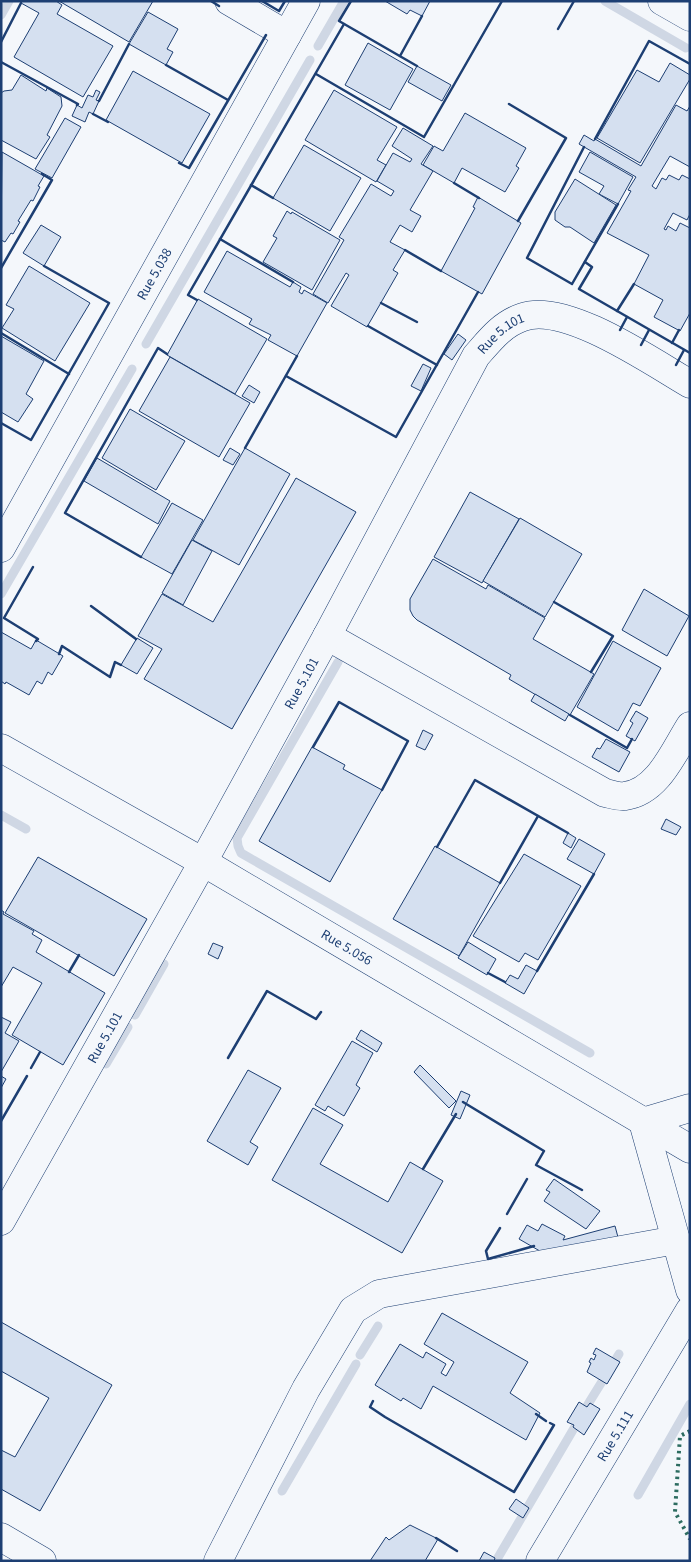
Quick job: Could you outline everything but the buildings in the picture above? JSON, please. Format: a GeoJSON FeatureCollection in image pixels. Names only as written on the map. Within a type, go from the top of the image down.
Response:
{"type":"FeatureCollection","features":[{"type":"Feature","properties":{"kind":"street"},"geometry":{"type":"LineString","coordinates":[[230,1],[287,35]]}},
{"type":"Feature","properties":{"kind":"street","name":"Rue 5.038"},"geometry":{"type":"LineString","coordinates":[[1,548],[306,1]]}},
{"type":"Feature","properties":{"kind":"street"},"geometry":{"type":"LineString","coordinates":[[662,1],[690,17]]}},
{"type":"Feature","properties":{"kind":"street","name":"Rue 5.101"},"geometry":{"type":"LineString","coordinates":[[1,1221],[204,862],[476,356],[498,331],[524,317],[553,315],[594,329],[690,384]]}},
{"type":"Feature","properties":{"kind":"street"},"geometry":{"type":"LineString","coordinates":[[327,636],[605,793],[623,796],[638,792],[651,784],[662,772],[690,726]]}},
{"type":"Feature","properties":{"kind":"street","name":"Rue 5.056"},"geometry":{"type":"LineString","coordinates":[[1,748],[204,862],[690,1149]]}},
{"type":"Feature","properties":{"kind":"street"},"geometry":{"type":"LineString","coordinates":[[690,1108],[643,1122],[690,1290]]}},
{"type":"Feature","properties":{"kind":"street"},"geometry":{"type":"LineString","coordinates":[[218,1561],[306,1389],[353,1310],[379,1294],[676,1240]]}},
{"type":"Feature","properties":{"kind":"street","name":"Rue 5.111"},"geometry":{"type":"LineString","coordinates":[[540,1561],[690,1310]]}},
{"type":"Feature","properties":{"kind":"street"},"geometry":{"type":"LineString","coordinates":[[1,1537],[42,1561]]}},
{"type":"Feature","properties":{"kind":"waterway"},"geometry":{"type":"LineString","coordinates":[[1,15],[9,1]]}},
{"type":"Feature","properties":{"kind":"waterway"},"geometry":{"type":"LineString","coordinates":[[318,46],[344,1]]}},
{"type":"Feature","properties":{"kind":"waterway"},"geometry":{"type":"LineString","coordinates":[[605,1],[686,48]]}},
{"type":"Feature","properties":{"kind":"waterway"},"geometry":{"type":"LineString","coordinates":[[146,344],[310,60]]}},
{"type":"Feature","properties":{"kind":"waterway"},"geometry":{"type":"LineString","coordinates":[[1,594],[132,369]]}},
{"type":"Feature","properties":{"kind":"waterway"},"geometry":{"type":"LineString","coordinates":[[338,662],[237,838],[241,853],[590,1053]]}},
{"type":"Feature","properties":{"kind":"waterway"},"geometry":{"type":"LineString","coordinates":[[1,815],[26,829]]}},
{"type":"Feature","properties":{"kind":"waterway"},"geometry":{"type":"LineString","coordinates":[[135,1015],[164,964]]}},
{"type":"Feature","properties":{"kind":"waterway"},"geometry":{"type":"LineString","coordinates":[[106,1064],[128,1027]]}},
{"type":"Feature","properties":{"kind":"waterway"},"geometry":{"type":"LineString","coordinates":[[360,1355],[378,1326]]}},
{"type":"Feature","properties":{"kind":"waterway"},"geometry":{"type":"LineString","coordinates":[[496,1561],[619,1354]]}},
{"type":"Feature","properties":{"kind":"waterway"},"geometry":{"type":"LineString","coordinates":[[282,1491],[356,1364]]}},
{"type":"Feature","properties":{"kind":"waterway"},"geometry":{"type":"LineString","coordinates":[[638,1495],[690,1404]]}},
{"type":"Feature","properties":{"kind":"hedge"},"geometry":{"type":"LineString","coordinates":[[690,1431],[680,1436],[675,1512],[690,1539]]}},
{"type":"Feature","properties":{"kind":"wall"},"geometry":{"type":"LineString","coordinates":[[211,1],[219,6]]}},
{"type":"Feature","properties":{"kind":"wall"},"geometry":{"type":"LineString","coordinates":[[262,1],[279,11],[285,1]]}},
{"type":"Feature","properties":{"kind":"wall"},"geometry":{"type":"LineString","coordinates":[[351,1],[339,21],[417,66]]}},
{"type":"Feature","properties":{"kind":"wall"},"geometry":{"type":"LineString","coordinates":[[316,74],[424,137],[502,1]]}},
{"type":"Feature","properties":{"kind":"wall"},"geometry":{"type":"LineString","coordinates":[[558,29],[574,1]]}},
{"type":"Feature","properties":{"kind":"wall"},"geometry":{"type":"LineString","coordinates":[[1,42],[21,3]]}},
{"type":"Feature","properties":{"kind":"wall"},"geometry":{"type":"LineString","coordinates":[[400,56],[422,16]]}},
{"type":"Feature","properties":{"kind":"wall"},"geometry":{"type":"LineString","coordinates":[[197,300],[188,295],[344,24]]}},
{"type":"Feature","properties":{"kind":"wall"},"geometry":{"type":"LineString","coordinates":[[179,163],[189,168],[266,35]]}},
{"type":"Feature","properties":{"kind":"wall"},"geometry":{"type":"LineString","coordinates":[[595,139],[649,41],[690,64]]}},
{"type":"Feature","properties":{"kind":"wall"},"geometry":{"type":"LineString","coordinates":[[99,101],[129,44]]}},
{"type":"Feature","properties":{"kind":"wall"},"geometry":{"type":"LineString","coordinates":[[1,62],[77,105]]}},
{"type":"Feature","properties":{"kind":"wall"},"geometry":{"type":"LineString","coordinates":[[166,65],[228,100]]}},
{"type":"Feature","properties":{"kind":"wall"},"geometry":{"type":"LineString","coordinates":[[509,104],[566,138],[518,221]]}},
{"type":"Feature","properties":{"kind":"wall"},"geometry":{"type":"LineString","coordinates":[[93,114],[108,122]]}},
{"type":"Feature","properties":{"kind":"wall"},"geometry":{"type":"LineString","coordinates":[[584,147],[527,258],[572,284],[618,204]]}},
{"type":"Feature","properties":{"kind":"wall"},"geometry":{"type":"LineString","coordinates":[[1,268],[52,180],[42,174]]}},
{"type":"Feature","properties":{"kind":"wall"},"geometry":{"type":"LineString","coordinates":[[454,183],[479,198]]}},
{"type":"Feature","properties":{"kind":"wall"},"geometry":{"type":"LineString","coordinates":[[251,185],[273,198]]}},
{"type":"Feature","properties":{"kind":"wall"},"geometry":{"type":"LineString","coordinates":[[220,239],[293,282]]}},
{"type":"Feature","properties":{"kind":"wall"},"geometry":{"type":"LineString","coordinates":[[405,250],[441,271]]}},
{"type":"Feature","properties":{"kind":"wall"},"geometry":{"type":"LineString","coordinates":[[585,262],[592,267],[579,289],[690,353]]}},
{"type":"Feature","properties":{"kind":"wall"},"geometry":{"type":"LineString","coordinates":[[1,423],[31,440],[109,303],[44,266]]}},
{"type":"Feature","properties":{"kind":"wall"},"geometry":{"type":"LineString","coordinates":[[617,311],[634,284]]}},
{"type":"Feature","properties":{"kind":"wall"},"geometry":{"type":"LineString","coordinates":[[286,376],[396,437],[478,292]]}},
{"type":"Feature","properties":{"kind":"wall"},"geometry":{"type":"LineString","coordinates":[[381,303],[417,322]]}},
{"type":"Feature","properties":{"kind":"wall"},"geometry":{"type":"LineString","coordinates":[[620,330],[627,317]]}},
{"type":"Feature","properties":{"kind":"wall"},"geometry":{"type":"LineString","coordinates":[[368,326],[437,365]]}},
{"type":"Feature","properties":{"kind":"wall"},"geometry":{"type":"LineString","coordinates":[[641,345],[649,330]]}},
{"type":"Feature","properties":{"kind":"wall"},"geometry":{"type":"LineString","coordinates":[[672,343],[679,330]]}},
{"type":"Feature","properties":{"kind":"wall"},"geometry":{"type":"LineString","coordinates":[[1,333],[69,374]]}},
{"type":"Feature","properties":{"kind":"wall"},"geometry":{"type":"LineString","coordinates":[[141,557],[65,513],[158,348],[167,354]]}},
{"type":"Feature","properties":{"kind":"wall"},"geometry":{"type":"LineString","coordinates":[[676,365],[684,350]]}},
{"type":"Feature","properties":{"kind":"wall"},"geometry":{"type":"LineString","coordinates":[[245,448],[297,356]]}},
{"type":"Feature","properties":{"kind":"wall"},"geometry":{"type":"LineString","coordinates":[[33,567],[4,618],[38,639],[36,641]]}},
{"type":"Feature","properties":{"kind":"wall"},"geometry":{"type":"LineString","coordinates":[[554,602],[613,636],[591,672]]}},
{"type":"Feature","properties":{"kind":"wall"},"geometry":{"type":"LineString","coordinates":[[91,606],[136,639]]}},
{"type":"Feature","properties":{"kind":"wall"},"geometry":{"type":"LineString","coordinates":[[59,654],[62,646],[110,677],[115,662],[121,665]]}},
{"type":"Feature","properties":{"kind":"wall"},"geometry":{"type":"LineString","coordinates":[[313,747],[339,702],[408,741],[382,790]]}},
{"type":"Feature","properties":{"kind":"wall"},"geometry":{"type":"LineString","coordinates":[[570,715],[627,748],[632,739]]}},
{"type":"Feature","properties":{"kind":"wall"},"geometry":{"type":"LineString","coordinates":[[437,847],[475,780],[568,833]]}},
{"type":"Feature","properties":{"kind":"wall"},"geometry":{"type":"LineString","coordinates":[[500,883],[538,816]]}},
{"type":"Feature","properties":{"kind":"wall"},"geometry":{"type":"LineString","coordinates":[[537,971],[594,874]]}},
{"type":"Feature","properties":{"kind":"wall"},"geometry":{"type":"LineString","coordinates":[[69,972],[79,955]]}},
{"type":"Feature","properties":{"kind":"wall"},"geometry":{"type":"LineString","coordinates":[[488,973],[505,982]]}},
{"type":"Feature","properties":{"kind":"wall"},"geometry":{"type":"LineString","coordinates":[[228,1058],[267,991],[316,1019],[321,1012]]}},
{"type":"Feature","properties":{"kind":"wall"},"geometry":{"type":"LineString","coordinates":[[31,1068],[40,1052]]}},
{"type":"Feature","properties":{"kind":"wall"},"geometry":{"type":"LineString","coordinates":[[1,1121],[27,1076]]}},
{"type":"Feature","properties":{"kind":"wall"},"geometry":{"type":"LineString","coordinates":[[463,1102],[544,1151],[536,1165],[582,1190]]}},
{"type":"Feature","properties":{"kind":"wall"},"geometry":{"type":"LineString","coordinates":[[423,1169],[456,1114]]}},
{"type":"Feature","properties":{"kind":"wall"},"geometry":{"type":"LineString","coordinates":[[507,1214],[527,1179]]}},
{"type":"Feature","properties":{"kind":"wall"},"geometry":{"type":"LineString","coordinates":[[500,1228],[486,1251],[488,1259],[534,1246]]}},
{"type":"Feature","properties":{"kind":"wall"},"geometry":{"type":"LineString","coordinates":[[373,1401],[370,1407],[385,1417],[514,1492],[554,1425],[550,1423]]}},
{"type":"Feature","properties":{"kind":"wall"},"geometry":{"type":"LineString","coordinates":[[536,1414],[546,1421]]}},
{"type":"Feature","properties":{"kind":"wall"},"geometry":{"type":"LineString","coordinates":[[436,1538],[457,1551]]}}]}
